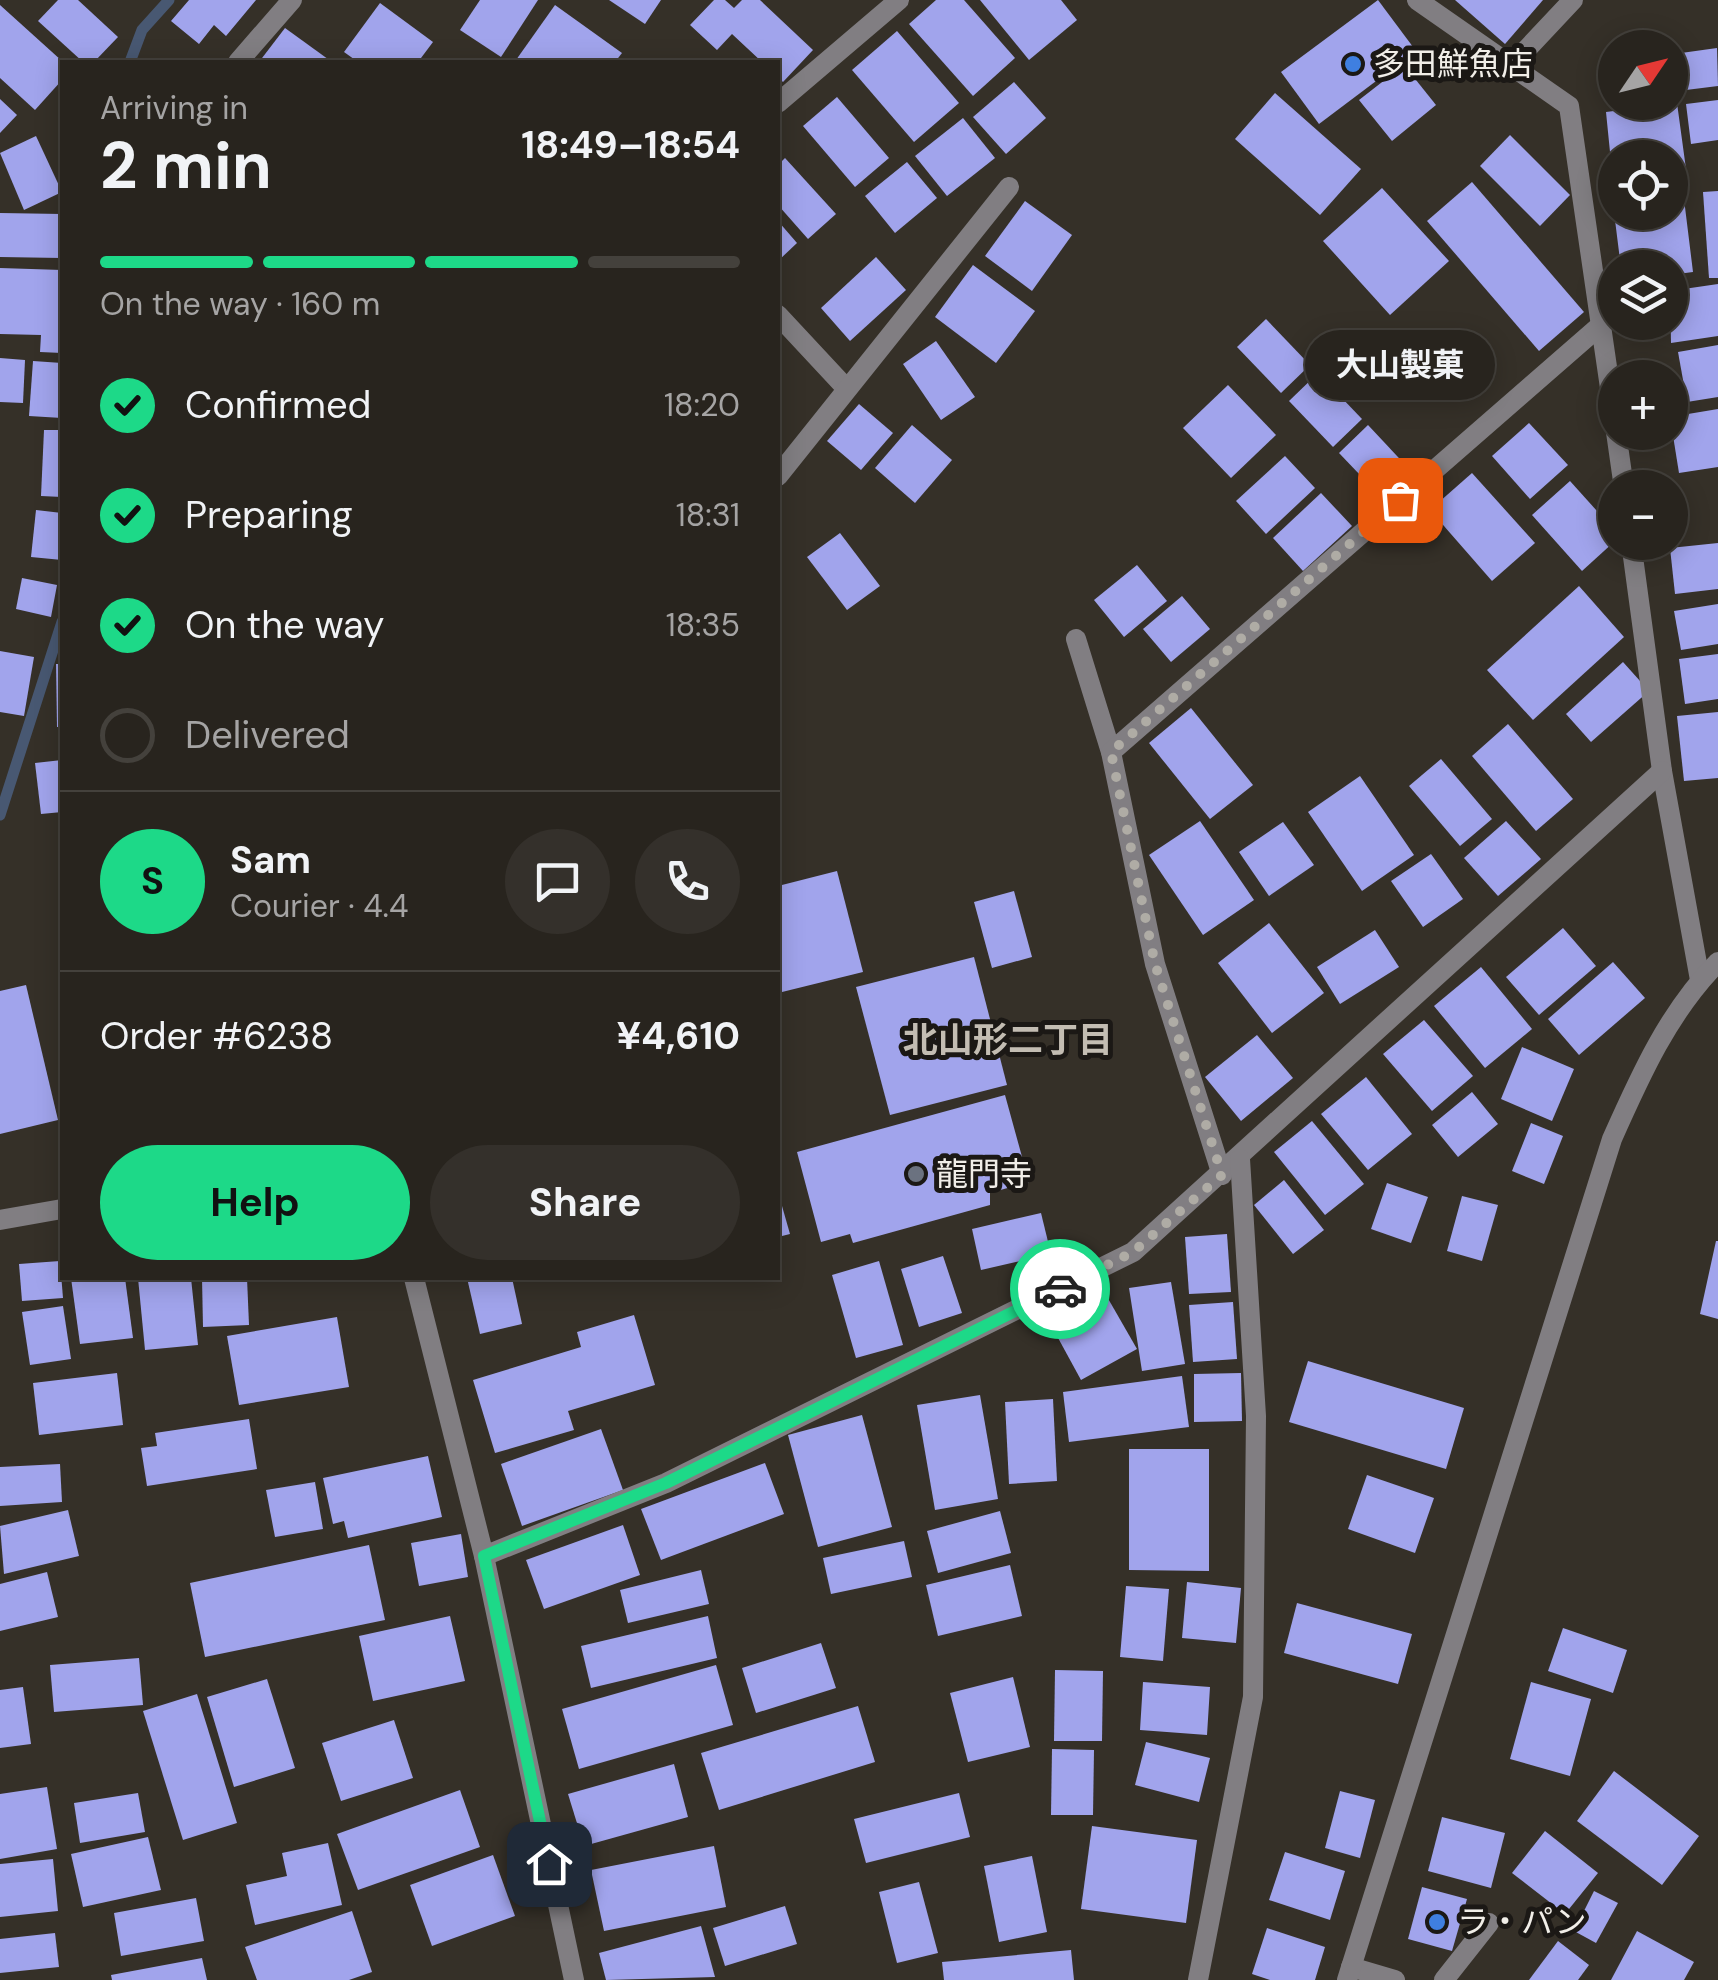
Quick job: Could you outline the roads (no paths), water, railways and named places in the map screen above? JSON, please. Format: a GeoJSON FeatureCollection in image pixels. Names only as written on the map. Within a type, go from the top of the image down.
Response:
{"type":"FeatureCollection","features":[{"type":"Feature","properties":{"kind":"street"},"geometry":{"type":"LineString","coordinates":[[240,60],[292,0]]}},
{"type":"Feature","properties":{"kind":"street"},"geometry":{"type":"LineString","coordinates":[[780,101],[900,0]]}},
{"type":"Feature","properties":{"kind":"street"},"geometry":{"type":"LineString","coordinates":[[1418,0],[1569,106],[1598,298]]}},
{"type":"Feature","properties":{"kind":"street"},"geometry":{"type":"LineString","coordinates":[[1512,64],[1573,0]]}},
{"type":"Feature","properties":{"kind":"street"},"geometry":{"type":"LineString","coordinates":[[780,473],[1010,187]]}},
{"type":"Feature","properties":{"kind":"street"},"geometry":{"type":"LineString","coordinates":[[780,317],[846,388]]}},
{"type":"Feature","properties":{"kind":"street"},"geometry":{"type":"LineString","coordinates":[[1111,752],[1598,327]]}},
{"type":"Feature","properties":{"kind":"street"},"geometry":{"type":"LineString","coordinates":[[1633,560],[1662,771],[1700,980]]}},
{"type":"Feature","properties":{"kind":"street"},"geometry":{"type":"LineString","coordinates":[[1076,639],[1111,752],[1155,964],[1222,1175]]}},
{"type":"Feature","properties":{"kind":"street"},"geometry":{"type":"LineString","coordinates":[[484,1556],[666,1483],[1133,1252],[1240,1159],[1662,771]]}},
{"type":"Feature","properties":{"kind":"street"},"geometry":{"type":"LineString","coordinates":[[1395,1980],[1349,1974],[1612,1139],[1646,1061],[1700,980],[1718,962]]}},
{"type":"Feature","properties":{"kind":"street"},"geometry":{"type":"LineString","coordinates":[[1198,1980],[1253,1698],[1256,1416],[1240,1159]]}},
{"type":"Feature","properties":{"kind":"street"},"geometry":{"type":"LineString","coordinates":[[0,1220],[60,1209]]}},
{"type":"Feature","properties":{"kind":"street"},"geometry":{"type":"LineString","coordinates":[[415,1280],[484,1556],[574,1980]]}},
{"type":"Feature","properties":{"kind":"street"},"geometry":{"type":"LineString","coordinates":[[1444,1980],[1489,1923]]}},
{"type":"Feature","properties":{"kind":"waterway"},"geometry":{"type":"LineString","coordinates":[[131,60],[142,30],[169,0]]}},
{"type":"Feature","properties":{"kind":"waterway"},"geometry":{"type":"LineString","coordinates":[[0,815],[60,628]]}},
{"type":"Feature","properties":{"kind":"place","name":"多田鮮魚店"},"geometry":{"type":"Point","coordinates":[1353,64]}},
{"type":"Feature","properties":{"kind":"place","name":"大山製菓"},"geometry":{"type":"Point","coordinates":[1400,500]}},
{"type":"Feature","properties":{"kind":"place","name":"龍門寺"},"geometry":{"type":"Point","coordinates":[916,1174]}},
{"type":"Feature","properties":{"kind":"place","name":"ラ・パン"},"geometry":{"type":"Point","coordinates":[1437,1922]}},
{"type":"Feature","properties":{"kind":"district","name":"北山形二丁目"},"geometry":{"type":"Point","coordinates":[1008,1040]}}]}
